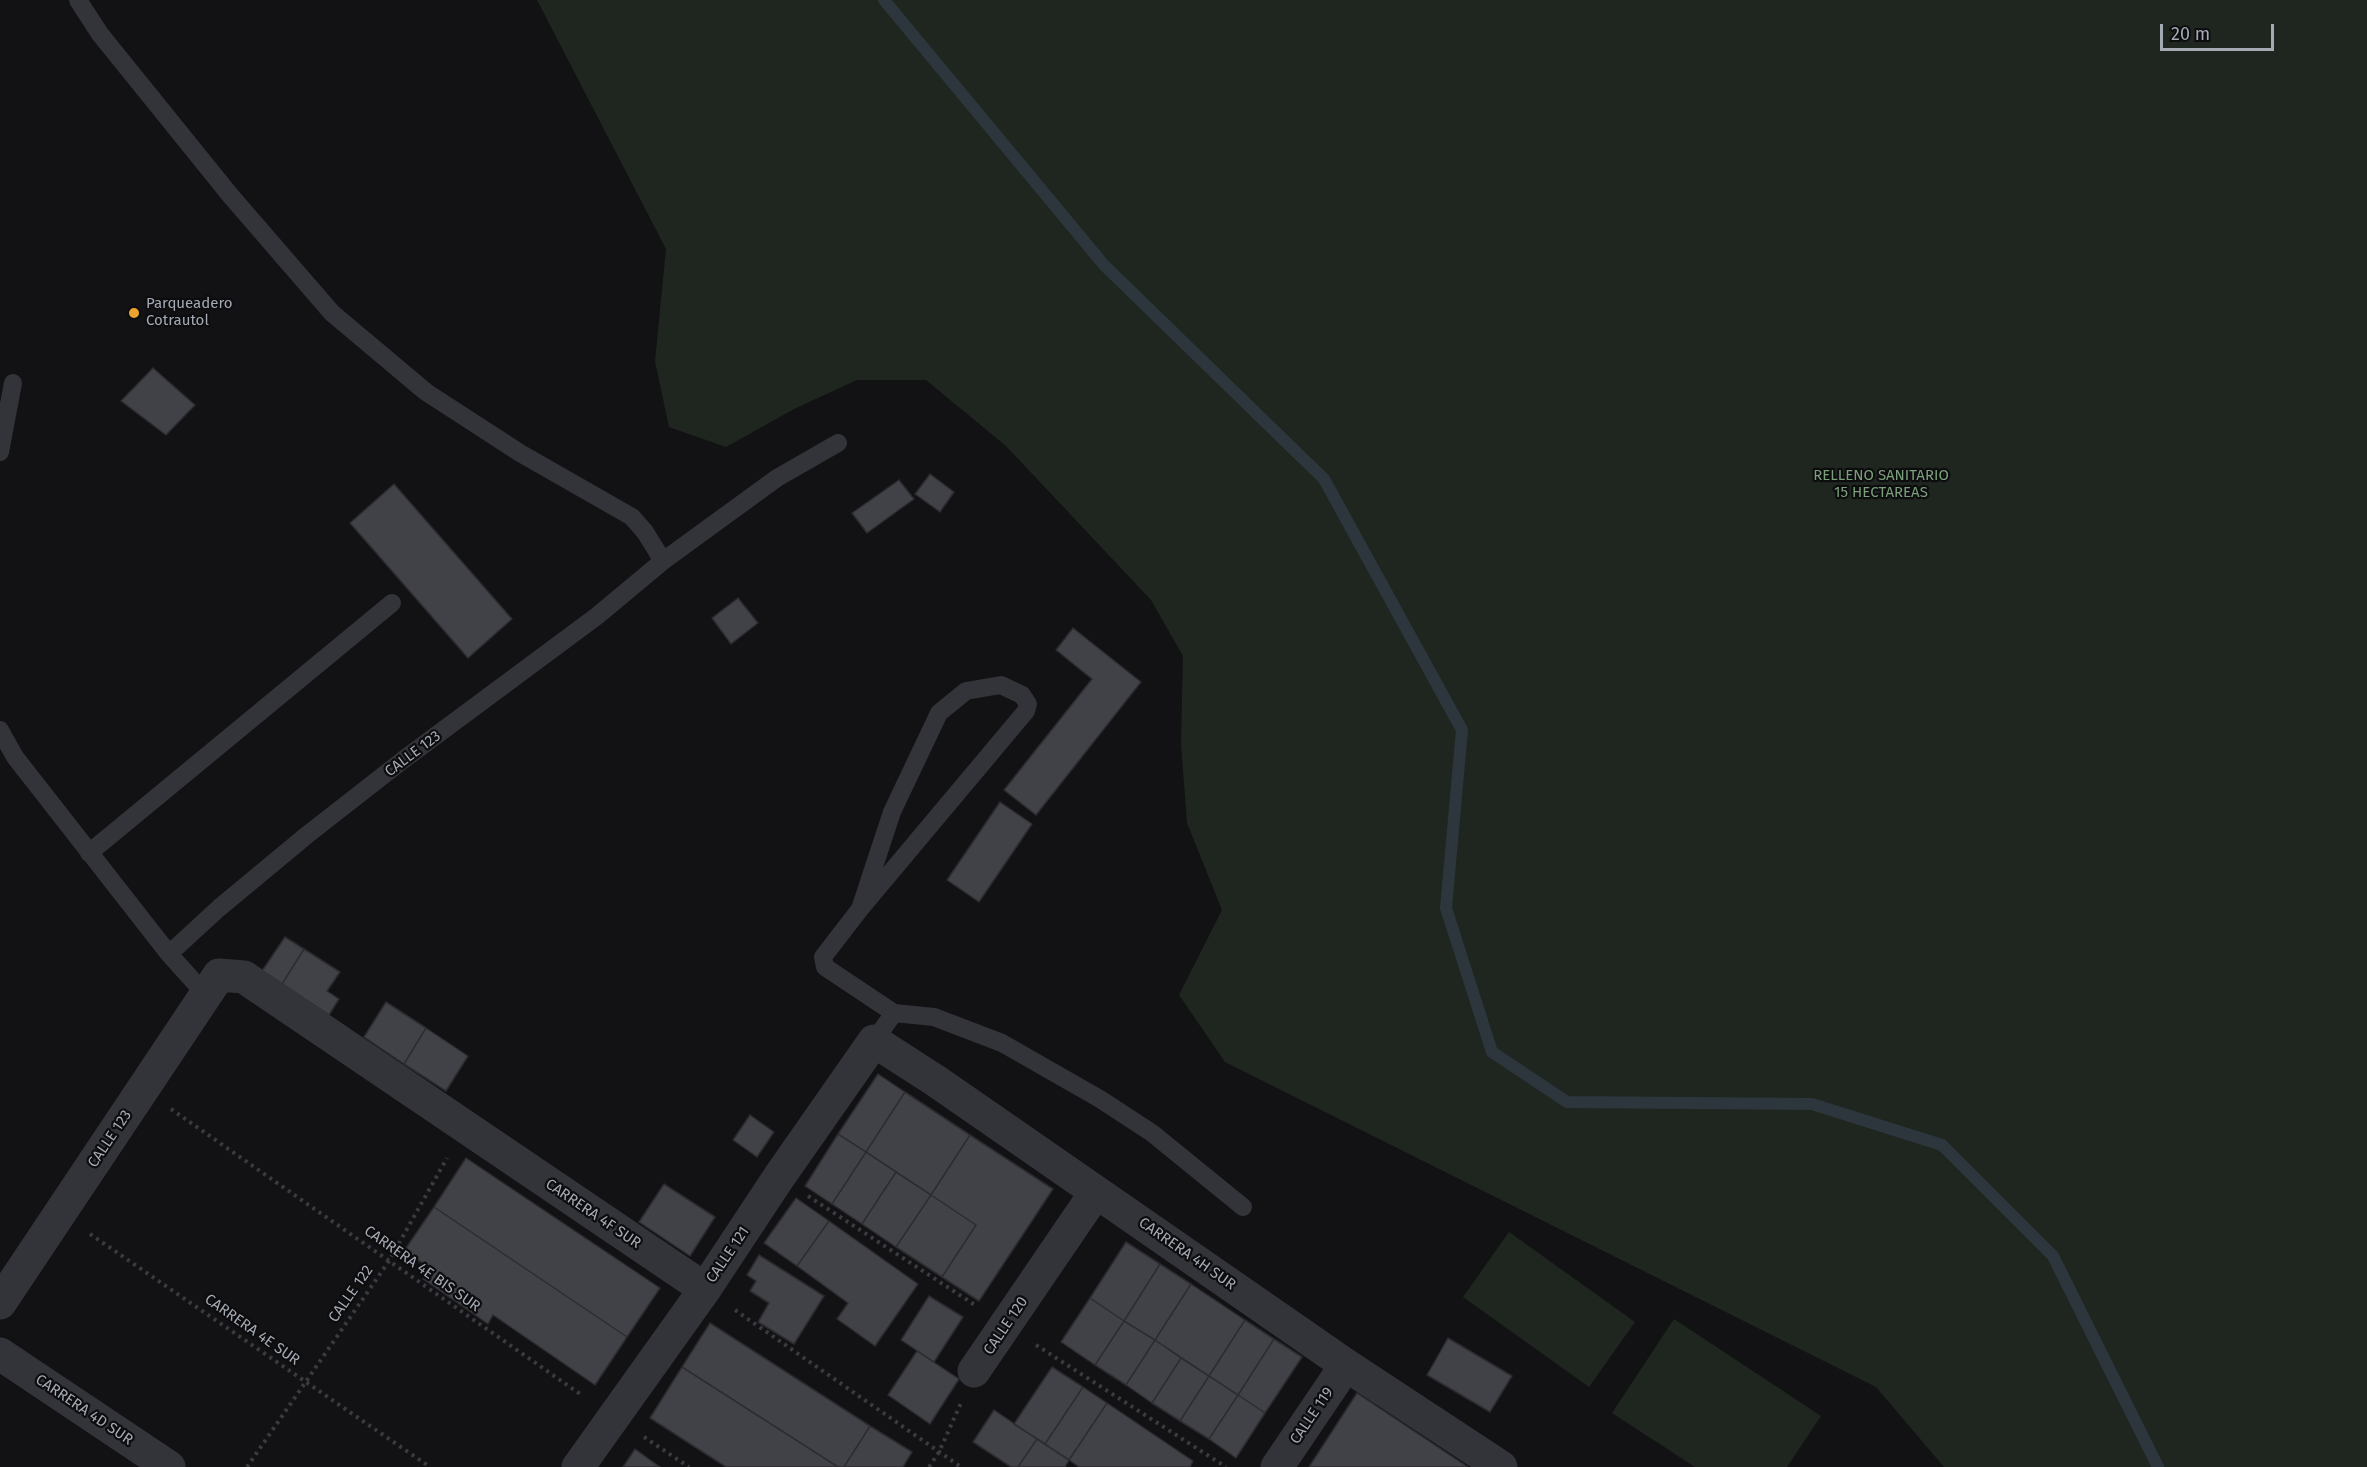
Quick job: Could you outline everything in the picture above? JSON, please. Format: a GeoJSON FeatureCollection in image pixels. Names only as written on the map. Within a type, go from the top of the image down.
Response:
{"type":"FeatureCollection","features":[{"type":"Feature","properties":{"kind":"street","name":"CARRERA 4F SUR"},"geometry":{"type":"LineString","coordinates":[[213,985],[244,977],[705,1289]]}},
{"type":"Feature","properties":{"kind":"street","name":"CALLE 123"},"geometry":{"type":"LineString","coordinates":[[0,1303],[213,985]]}},
{"type":"Feature","properties":{"kind":"street","name":"CARRERA 4H SUR"},"geometry":{"type":"LineString","coordinates":[[874,1041],[936,1081],[1346,1365],[1501,1467]]}},
{"type":"Feature","properties":{"kind":"street","name":"CALLE 121"},"geometry":{"type":"LineString","coordinates":[[578,1467],[705,1289],[779,1177],[874,1041]]}},
{"type":"Feature","properties":{"kind":"street","name":"CALLE 120"},"geometry":{"type":"LineString","coordinates":[[974,1371],[1096,1192]]}},
{"type":"Feature","properties":{"kind":"street","name":"CARRERA 4D SUR"},"geometry":{"type":"LineString","coordinates":[[0,1354],[169,1467]]}},
{"type":"Feature","properties":{"kind":"street","name":"CALLE 119"},"geometry":{"type":"LineString","coordinates":[[1277,1467],[1346,1365]]}},
{"type":"Feature","properties":{"kind":"lane"},"geometry":{"type":"LineString","coordinates":[[78,0],[100,34],[215,177],[332,313],[426,392],[520,453],[632,517],[645,532],[663,561]]}},
{"type":"Feature","properties":{"kind":"lane"},"geometry":{"type":"LineString","coordinates":[[0,452],[13,383]]}},
{"type":"Feature","properties":{"kind":"lane","name":"CALLE 123"},"geometry":{"type":"LineString","coordinates":[[169,954],[219,908],[307,835],[403,760],[597,616],[663,561],[777,478],[838,443]]}},
{"type":"Feature","properties":{"kind":"lane"},"geometry":{"type":"LineString","coordinates":[[89,853],[392,603]]}},
{"type":"Feature","properties":{"kind":"lane"},"geometry":{"type":"LineString","coordinates":[[860,909],[892,812],[939,713],[966,691],[1001,684],[1022,694],[1028,704],[1026,711],[860,909],[823,957],[825,967],[894,1013],[934,1017],[1002,1043],[1100,1099],[1152,1133],[1243,1207]]}},
{"type":"Feature","properties":{"kind":"lane"},"geometry":{"type":"LineString","coordinates":[[0,730],[15,757],[169,954],[213,985]]}},
{"type":"Feature","properties":{"kind":"lane"},"geometry":{"type":"LineString","coordinates":[[874,1041],[894,1013]]}},
{"type":"Feature","properties":{"kind":"path","name":"CARRERA 4E BIS SUR"},"geometry":{"type":"LineString","coordinates":[[143,1089],[689,1467]]}},
{"type":"Feature","properties":{"kind":"path","name":"CALLE 122"},"geometry":{"type":"LineString","coordinates":[[247,1467],[389,1261],[464,1127]]}},
{"type":"Feature","properties":{"kind":"path","name":"CARRERA 4E SUR"},"geometry":{"type":"LineString","coordinates":[[60,1213],[430,1467]]}},
{"type":"Feature","properties":{"kind":"path"},"geometry":{"type":"LineString","coordinates":[[705,1289],[961,1467]]}},
{"type":"Feature","properties":{"kind":"path","name":"CALLE 120"},"geometry":{"type":"LineString","coordinates":[[929,1467],[939,1452],[974,1371]]}},
{"type":"Feature","properties":{"kind":"green space","name":"RELLENO SANITARIO 15 HECTAREAS"},"geometry":{"type":"Polygon","coordinates":[[[537,0],[2367,0],[2367,1467],[1944,1467],[1876,1387],[1225,1062],[1179,995],[1222,910],[1187,823],[1181,744],[1183,656],[1151,600],[1006,446],[926,380],[857,380],[794,409],[726,447],[669,427],[655,361],[666,249],[537,0]]]}},
{"type":"Feature","properties":{"kind":"green space"},"geometry":{"type":"Polygon","coordinates":[[[1509,1232],[1635,1322],[1589,1387],[1463,1297],[1509,1232]]]}},
{"type":"Feature","properties":{"kind":"green space"},"geometry":{"type":"Polygon","coordinates":[[[1674,1319],[1821,1416],[1787,1467],[1695,1467],[1612,1413],[1674,1319]]]}},
{"type":"Feature","properties":{"kind":"building"},"geometry":{"type":"Polygon","coordinates":[[[153,368],[195,405],[166,435],[121,401],[153,368]]]}},
{"type":"Feature","properties":{"kind":"building"},"geometry":{"type":"Polygon","coordinates":[[[930,474],[954,492],[940,512],[915,494],[930,474]]]}},
{"type":"Feature","properties":{"kind":"building"},"geometry":{"type":"Polygon","coordinates":[[[899,480],[914,499],[867,533],[852,513],[899,480]]]}},
{"type":"Feature","properties":{"kind":"building"},"geometry":{"type":"Polygon","coordinates":[[[394,484],[512,619],[468,658],[350,523],[394,484]]]}},
{"type":"Feature","properties":{"kind":"building"},"geometry":{"type":"Polygon","coordinates":[[[738,598],[758,623],[731,644],[712,618],[738,598]]]}},
{"type":"Feature","properties":{"kind":"building"},"geometry":{"type":"Polygon","coordinates":[[[1073,628],[1141,682],[1036,815],[1004,790],[1092,679],[1056,650],[1073,628]]]}},
{"type":"Feature","properties":{"kind":"building"},"geometry":{"type":"Polygon","coordinates":[[[1000,802],[1032,824],[979,902],[947,880],[1000,802]]]}},
{"type":"Feature","properties":{"kind":"building"},"geometry":{"type":"Polygon","coordinates":[[[285,937],[304,949],[282,984],[262,971],[285,937]]]}},
{"type":"Feature","properties":{"kind":"building"},"geometry":{"type":"Polygon","coordinates":[[[304,949],[340,972],[327,991],[339,999],[329,1015],[282,984],[304,949]]]}},
{"type":"Feature","properties":{"kind":"building"},"geometry":{"type":"Polygon","coordinates":[[[386,1002],[426,1028],[404,1064],[364,1037],[386,1002]]]}},
{"type":"Feature","properties":{"kind":"building"},"geometry":{"type":"Polygon","coordinates":[[[426,1028],[468,1056],[446,1091],[404,1064],[426,1028]]]}},
{"type":"Feature","properties":{"kind":"building"},"geometry":{"type":"Polygon","coordinates":[[[878,1074],[905,1092],[866,1152],[838,1134],[878,1074]]]}},
{"type":"Feature","properties":{"kind":"building"},"geometry":{"type":"Polygon","coordinates":[[[905,1092],[970,1135],[931,1195],[866,1152],[905,1092]]]}},
{"type":"Feature","properties":{"kind":"building"},"geometry":{"type":"Polygon","coordinates":[[[750,1115],[774,1132],[757,1157],[733,1140],[750,1115]]]}},
{"type":"Feature","properties":{"kind":"building"},"geometry":{"type":"Polygon","coordinates":[[[838,1134],[866,1152],[832,1204],[805,1186],[838,1134]]]}},
{"type":"Feature","properties":{"kind":"building"},"geometry":{"type":"Polygon","coordinates":[[[970,1135],[1053,1189],[979,1301],[942,1277],[976,1225],[931,1195],[970,1135]]]}},
{"type":"Feature","properties":{"kind":"building"},"geometry":{"type":"Polygon","coordinates":[[[866,1152],[896,1172],[862,1224],[832,1204],[866,1152]]]}},
{"type":"Feature","properties":{"kind":"building"},"geometry":{"type":"Polygon","coordinates":[[[466,1158],[660,1288],[627,1337],[434,1207],[466,1158]]]}},
{"type":"Feature","properties":{"kind":"building"},"geometry":{"type":"Polygon","coordinates":[[[896,1172],[931,1195],[896,1247],[862,1224],[896,1172]]]}},
{"type":"Feature","properties":{"kind":"building"},"geometry":{"type":"Polygon","coordinates":[[[664,1184],[715,1217],[690,1256],[639,1222],[664,1184]]]}},
{"type":"Feature","properties":{"kind":"building"},"geometry":{"type":"Polygon","coordinates":[[[931,1195],[976,1225],[942,1277],[896,1247],[931,1195]]]}},
{"type":"Feature","properties":{"kind":"building"},"geometry":{"type":"Polygon","coordinates":[[[796,1198],[829,1221],[797,1266],[764,1243],[796,1198]]]}},
{"type":"Feature","properties":{"kind":"building"},"geometry":{"type":"Polygon","coordinates":[[[434,1207],[627,1337],[595,1385],[493,1315],[488,1324],[423,1279],[430,1268],[404,1251],[434,1207]]]}},
{"type":"Feature","properties":{"kind":"building"},"geometry":{"type":"Polygon","coordinates":[[[829,1221],[918,1284],[875,1346],[837,1319],[848,1303],[797,1266],[829,1221]]]}},
{"type":"Feature","properties":{"kind":"building"},"geometry":{"type":"Polygon","coordinates":[[[1126,1242],[1160,1264],[1124,1321],[1090,1298],[1126,1242]]]}},
{"type":"Feature","properties":{"kind":"building"},"geometry":{"type":"Polygon","coordinates":[[[759,1255],[824,1296],[794,1344],[758,1322],[769,1303],[750,1291],[756,1281],[747,1275],[759,1255]]]}},
{"type":"Feature","properties":{"kind":"building"},"geometry":{"type":"Polygon","coordinates":[[[1160,1264],[1191,1284],[1155,1340],[1124,1321],[1160,1264]]]}},
{"type":"Feature","properties":{"kind":"building"},"geometry":{"type":"Polygon","coordinates":[[[1191,1284],[1245,1320],[1209,1376],[1155,1340],[1191,1284]]]}},
{"type":"Feature","properties":{"kind":"building"},"geometry":{"type":"Polygon","coordinates":[[[929,1296],[963,1317],[934,1362],[901,1340],[929,1296]]]}},
{"type":"Feature","properties":{"kind":"building"},"geometry":{"type":"Polygon","coordinates":[[[1090,1298],[1124,1321],[1095,1365],[1061,1342],[1090,1298]]]}},
{"type":"Feature","properties":{"kind":"building"},"geometry":{"type":"Polygon","coordinates":[[[1245,1320],[1274,1339],[1238,1395],[1209,1376],[1245,1320]]]}},
{"type":"Feature","properties":{"kind":"building"},"geometry":{"type":"Polygon","coordinates":[[[1124,1321],[1155,1340],[1126,1385],[1095,1365],[1124,1321]]]}},
{"type":"Feature","properties":{"kind":"building"},"geometry":{"type":"Polygon","coordinates":[[[710,1323],[870,1426],[844,1467],[838,1467],[682,1367],[710,1323]]]}},
{"type":"Feature","properties":{"kind":"building"},"geometry":{"type":"Polygon","coordinates":[[[1448,1338],[1512,1376],[1490,1412],[1427,1375],[1448,1338]]]}},
{"type":"Feature","properties":{"kind":"building"},"geometry":{"type":"Polygon","coordinates":[[[1274,1339],[1302,1357],[1265,1413],[1238,1395],[1274,1339]]]}},
{"type":"Feature","properties":{"kind":"building"},"geometry":{"type":"Polygon","coordinates":[[[1155,1340],[1181,1358],[1152,1403],[1126,1385],[1155,1340]]]}},
{"type":"Feature","properties":{"kind":"building"},"geometry":{"type":"Polygon","coordinates":[[[917,1351],[959,1379],[930,1424],[888,1395],[917,1351]]]}},
{"type":"Feature","properties":{"kind":"building"},"geometry":{"type":"Polygon","coordinates":[[[1181,1358],[1209,1376],[1180,1421],[1152,1403],[1181,1358]]]}},
{"type":"Feature","properties":{"kind":"building"},"geometry":{"type":"Polygon","coordinates":[[[682,1367],[838,1467],[726,1467],[650,1418],[682,1367]]]}},
{"type":"Feature","properties":{"kind":"building"},"geometry":{"type":"Polygon","coordinates":[[[1052,1367],[1083,1387],[1045,1444],[1014,1424],[1052,1367]]]}},
{"type":"Feature","properties":{"kind":"building"},"geometry":{"type":"Polygon","coordinates":[[[1209,1376],[1238,1395],[1209,1439],[1180,1421],[1209,1376]]]}},
{"type":"Feature","properties":{"kind":"building"},"geometry":{"type":"Polygon","coordinates":[[[1083,1387],[1107,1403],[1069,1460],[1045,1444],[1083,1387]]]}},
{"type":"Feature","properties":{"kind":"building"},"geometry":{"type":"Polygon","coordinates":[[[1357,1393],[1468,1467],[1309,1467],[1357,1393]]]}},
{"type":"Feature","properties":{"kind":"building"},"geometry":{"type":"Polygon","coordinates":[[[1238,1395],[1265,1413],[1236,1458],[1209,1439],[1238,1395]]]}},
{"type":"Feature","properties":{"kind":"building"},"geometry":{"type":"Polygon","coordinates":[[[1107,1403],[1193,1461],[1190,1467],[1079,1467],[1069,1460],[1107,1403]]]}},
{"type":"Feature","properties":{"kind":"building"},"geometry":{"type":"Polygon","coordinates":[[[994,1410],[1037,1439],[1018,1467],[1011,1467],[973,1442],[994,1410]]]}},
{"type":"Feature","properties":{"kind":"building"},"geometry":{"type":"Polygon","coordinates":[[[870,1426],[912,1452],[903,1467],[844,1467],[870,1426]]]}},
{"type":"Feature","properties":{"kind":"building"},"geometry":{"type":"Polygon","coordinates":[[[1037,1439],[1069,1460],[1065,1467],[1018,1467],[1037,1439]]]}},
{"type":"Feature","properties":{"kind":"building"},"geometry":{"type":"Polygon","coordinates":[[[635,1449],[660,1467],[623,1467],[635,1449]]]}},
{"type":"Feature","properties":{"kind":"waterway"},"geometry":{"type":"LineString","coordinates":[[884,0],[1104,265],[1324,479],[1462,730],[1446,908],[1492,1052],[1567,1102],[1812,1104],[1942,1145],[2053,1256],[2158,1467]]}},
{"type":"Feature","properties":{"kind":"place","name":"Parqueadero Cotrautol"},"geometry":{"type":"Point","coordinates":[134,313]}}]}
